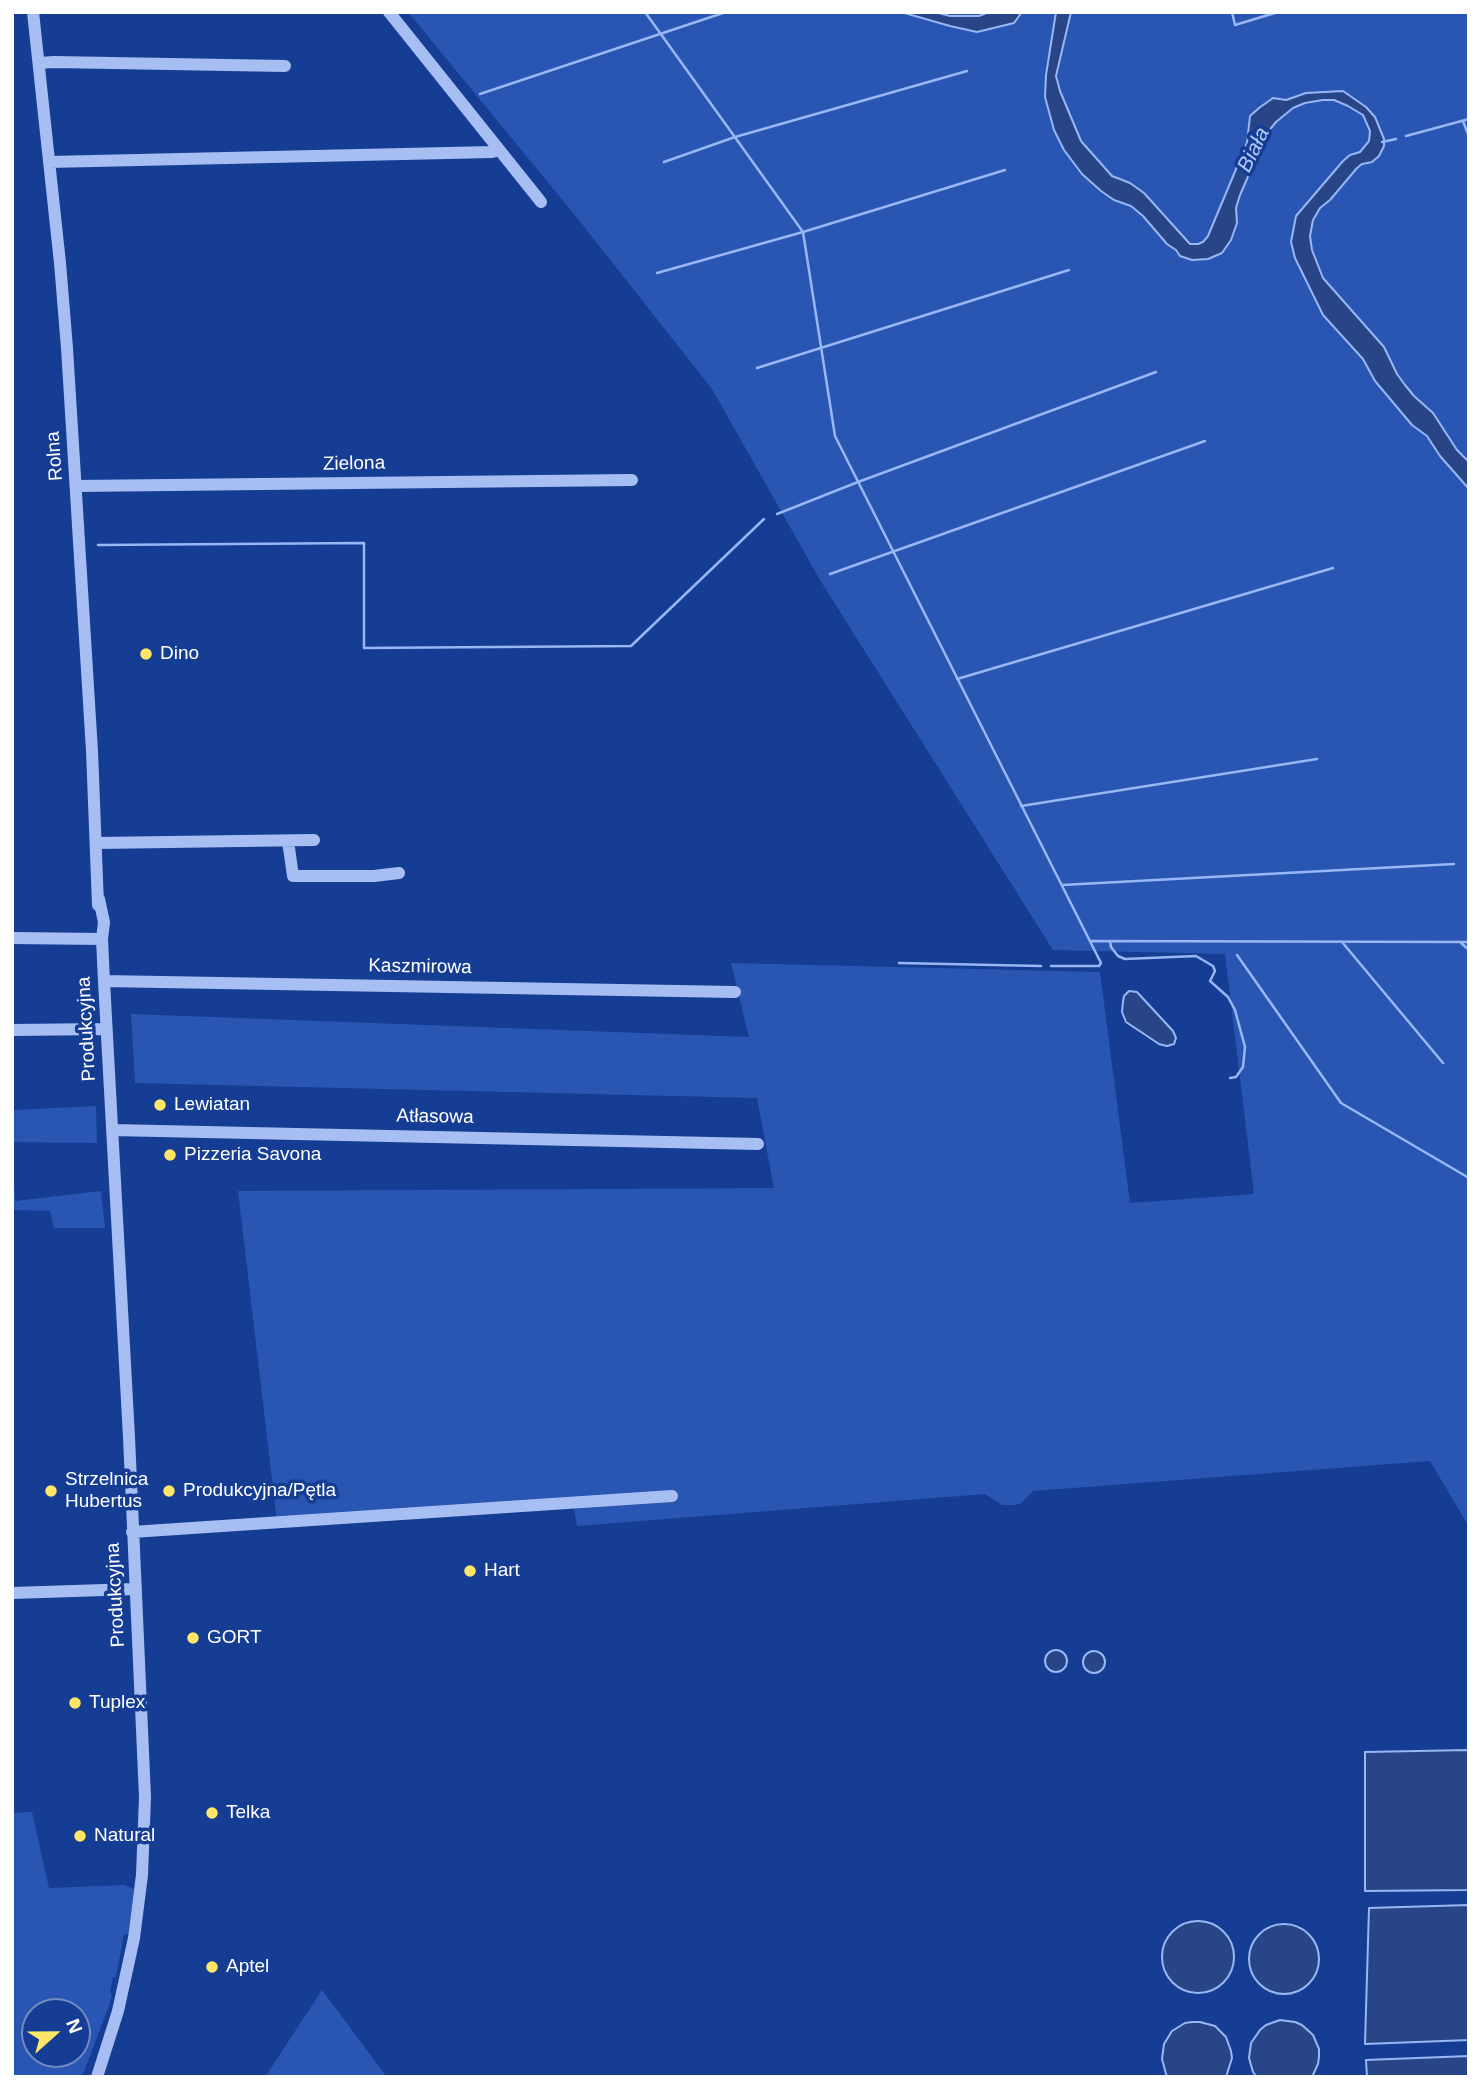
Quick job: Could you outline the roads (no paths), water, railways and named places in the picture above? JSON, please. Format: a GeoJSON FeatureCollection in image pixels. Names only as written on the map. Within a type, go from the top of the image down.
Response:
{"type":"FeatureCollection","features":[{"type":"Feature","properties":{"kind":"street","name":"Rolna"},"geometry":{"type":"LineString","coordinates":[[33,12],[60,263],[76,486],[99,899],[97,923],[102,939]]}},
{"type":"Feature","properties":{"kind":"street"},"geometry":{"type":"LineString","coordinates":[[389,12],[541,202]]}},
{"type":"Feature","properties":{"kind":"street"},"geometry":{"type":"LineString","coordinates":[[39,63],[285,66]]}},
{"type":"Feature","properties":{"kind":"street"},"geometry":{"type":"LineString","coordinates":[[49,162],[499,150]]}},
{"type":"Feature","properties":{"kind":"street","name":"Zielona"},"geometry":{"type":"LineString","coordinates":[[76,486],[632,480]]}},
{"type":"Feature","properties":{"kind":"street"},"geometry":{"type":"LineString","coordinates":[[96,843],[314,840]]}},
{"type":"Feature","properties":{"kind":"street"},"geometry":{"type":"LineString","coordinates":[[288,841],[293,876],[374,876],[399,873]]}},
{"type":"Feature","properties":{"kind":"street"},"geometry":{"type":"LineString","coordinates":[[12,938],[102,939]]}},
{"type":"Feature","properties":{"kind":"street","name":"Produkcyjna"},"geometry":{"type":"LineString","coordinates":[[97,2077],[121,1998],[134,1938],[142,1875],[145,1797],[102,939]]}},
{"type":"Feature","properties":{"kind":"street","name":"Kaszmirowa"},"geometry":{"type":"LineString","coordinates":[[104,981],[735,992]]}},
{"type":"Feature","properties":{"kind":"street"},"geometry":{"type":"LineString","coordinates":[[12,1030],[106,1029]]}},
{"type":"Feature","properties":{"kind":"street","name":"Atłasowa"},"geometry":{"type":"LineString","coordinates":[[112,1130],[758,1144]]}},
{"type":"Feature","properties":{"kind":"street"},"geometry":{"type":"LineString","coordinates":[[132,1532],[672,1496]]}},
{"type":"Feature","properties":{"kind":"street"},"geometry":{"type":"LineString","coordinates":[[12,1593],[135,1589]]}},
{"type":"Feature","properties":{"kind":"water"},"geometry":{"type":"Polygon","coordinates":[[[901,12],[979,16],[989,12],[1022,12],[1014,23],[977,32],[901,12]]]}},
{"type":"Feature","properties":{"kind":"water","name":"Biała"},"geometry":{"type":"Polygon","coordinates":[[[1056,12],[1071,12],[1056,76],[1081,141],[1112,176],[1130,183],[1144,193],[1190,244],[1203,242],[1208,236],[1247,143],[1250,116],[1273,98],[1286,100],[1306,93],[1343,91],[1375,117],[1384,146],[1379,156],[1357,168],[1320,208],[1313,220],[1310,236],[1312,250],[1323,278],[1384,347],[1405,385],[1433,413],[1457,450],[1469,462],[1469,489],[1440,456],[1427,436],[1412,425],[1375,381],[1363,359],[1323,315],[1295,258],[1291,242],[1296,216],[1343,161],[1360,152],[1369,141],[1370,131],[1363,115],[1334,100],[1305,103],[1293,108],[1267,133],[1240,195],[1236,208],[1237,223],[1231,240],[1222,253],[1208,259],[1192,260],[1180,256],[1143,216],[1131,206],[1114,200],[1082,174],[1064,150],[1054,130],[1045,97],[1056,12]]]}},
{"type":"Feature","properties":{"kind":"water"},"geometry":{"type":"Polygon","coordinates":[[[1129,991],[1137,992],[1173,1031],[1176,1038],[1174,1044],[1159,1044],[1126,1022],[1122,1012],[1124,996],[1129,991]]]}},
{"type":"Feature","properties":{"kind":"water"},"geometry":{"type":"Polygon","coordinates":[[[1056,1650],[1064,1653],[1067,1661],[1064,1669],[1056,1672],[1048,1669],[1045,1661],[1048,1653],[1056,1650]]]}},
{"type":"Feature","properties":{"kind":"water"},"geometry":{"type":"Polygon","coordinates":[[[1094,1651],[1102,1654],[1105,1662],[1102,1670],[1094,1673],[1086,1670],[1083,1662],[1086,1654],[1094,1651]]]}},
{"type":"Feature","properties":{"kind":"water"},"geometry":{"type":"Polygon","coordinates":[[[1469,1750],[1469,1890],[1365,1891],[1365,1752],[1469,1750]]]}},
{"type":"Feature","properties":{"kind":"water"},"geometry":{"type":"Polygon","coordinates":[[[1469,1905],[1469,2040],[1365,2044],[1369,1908],[1469,1905]]]}},
{"type":"Feature","properties":{"kind":"water"},"geometry":{"type":"Polygon","coordinates":[[[1198,1921],[1218,1927],[1228,1937],[1234,1957],[1228,1977],[1218,1987],[1198,1993],[1178,1987],[1168,1977],[1162,1957],[1168,1937],[1178,1927],[1198,1921]]]}},
{"type":"Feature","properties":{"kind":"water"},"geometry":{"type":"Polygon","coordinates":[[[1284,1924],[1309,1934],[1319,1959],[1309,1984],[1284,1994],[1259,1984],[1249,1959],[1259,1934],[1284,1924]]]}},
{"type":"Feature","properties":{"kind":"water"},"geometry":{"type":"Polygon","coordinates":[[[1280,2020],[1302,2025],[1313,2035],[1319,2049],[1319,2057],[1312,2077],[1257,2077],[1253,2072],[1249,2058],[1251,2043],[1266,2025],[1280,2020]]]}},
{"type":"Feature","properties":{"kind":"water"},"geometry":{"type":"Polygon","coordinates":[[[1192,2022],[1215,2026],[1226,2037],[1232,2058],[1226,2077],[1168,2077],[1166,2074],[1162,2059],[1164,2044],[1172,2031],[1192,2022]]]}},
{"type":"Feature","properties":{"kind":"water"},"geometry":{"type":"Polygon","coordinates":[[[1469,2056],[1469,2077],[1367,2077],[1366,2060],[1469,2056]]]}},
{"type":"Feature","properties":{"kind":"waterway"},"geometry":{"type":"LineString","coordinates":[[645,12],[803,232],[835,436],[1101,963],[1099,966],[1051,966]]}},
{"type":"Feature","properties":{"kind":"waterway"},"geometry":{"type":"LineString","coordinates":[[480,94],[726,12]]}},
{"type":"Feature","properties":{"kind":"waterway"},"geometry":{"type":"LineString","coordinates":[[1232,12],[1235,25],[1278,12]]}},
{"type":"Feature","properties":{"kind":"waterway"},"geometry":{"type":"LineString","coordinates":[[664,162],[735,137],[967,71]]}},
{"type":"Feature","properties":{"kind":"waterway"},"geometry":{"type":"LineString","coordinates":[[1406,136],[1469,119]]}},
{"type":"Feature","properties":{"kind":"waterway"},"geometry":{"type":"LineString","coordinates":[[1463,121],[1469,137]]}},
{"type":"Feature","properties":{"kind":"waterway"},"geometry":{"type":"LineString","coordinates":[[1382,142],[1396,139]]}},
{"type":"Feature","properties":{"kind":"waterway"},"geometry":{"type":"LineString","coordinates":[[657,273],[803,232],[1005,170]]}},
{"type":"Feature","properties":{"kind":"waterway"},"geometry":{"type":"LineString","coordinates":[[757,368],[1069,270]]}},
{"type":"Feature","properties":{"kind":"waterway"},"geometry":{"type":"LineString","coordinates":[[777,514],[1156,372]]}},
{"type":"Feature","properties":{"kind":"waterway"},"geometry":{"type":"LineString","coordinates":[[830,574],[1205,441]]}},
{"type":"Feature","properties":{"kind":"waterway"},"geometry":{"type":"LineString","coordinates":[[98,545],[364,543],[364,648],[631,646],[764,519]]}},
{"type":"Feature","properties":{"kind":"waterway"},"geometry":{"type":"LineString","coordinates":[[957,679],[1333,568]]}},
{"type":"Feature","properties":{"kind":"waterway"},"geometry":{"type":"LineString","coordinates":[[1021,806],[1317,759]]}},
{"type":"Feature","properties":{"kind":"waterway"},"geometry":{"type":"LineString","coordinates":[[1062,885],[1454,864]]}},
{"type":"Feature","properties":{"kind":"waterway"},"geometry":{"type":"LineString","coordinates":[[1091,941],[1469,942]]}},
{"type":"Feature","properties":{"kind":"waterway"},"geometry":{"type":"LineString","coordinates":[[1110,941],[1118,956],[1125,959],[1196,956],[1213,966],[1215,971],[1210,981],[1228,997],[1235,1010],[1245,1047],[1243,1067],[1236,1077],[1230,1078]]}},
{"type":"Feature","properties":{"kind":"waterway"},"geometry":{"type":"LineString","coordinates":[[1342,942],[1443,1063]]}},
{"type":"Feature","properties":{"kind":"waterway"},"geometry":{"type":"LineString","coordinates":[[1461,943],[1469,950]]}},
{"type":"Feature","properties":{"kind":"waterway"},"geometry":{"type":"LineString","coordinates":[[1237,955],[1341,1103],[1469,1178]]}},
{"type":"Feature","properties":{"kind":"waterway"},"geometry":{"type":"LineString","coordinates":[[899,963],[1041,966]]}},
{"type":"Feature","properties":{"kind":"place","name":"Dino"},"geometry":{"type":"Point","coordinates":[146,654]}},
{"type":"Feature","properties":{"kind":"place","name":"Lewiatan"},"geometry":{"type":"Point","coordinates":[160,1105]}},
{"type":"Feature","properties":{"kind":"place","name":"Pizzeria Savona"},"geometry":{"type":"Point","coordinates":[170,1155]}},
{"type":"Feature","properties":{"kind":"place","name":"Strzelnica Hubertus"},"geometry":{"type":"Point","coordinates":[51,1491]}},
{"type":"Feature","properties":{"kind":"place","name":"Produkcyjna/Pętla"},"geometry":{"type":"Point","coordinates":[169,1491]}},
{"type":"Feature","properties":{"kind":"place","name":"Hart"},"geometry":{"type":"Point","coordinates":[470,1571]}},
{"type":"Feature","properties":{"kind":"place","name":"GORT"},"geometry":{"type":"Point","coordinates":[193,1638]}},
{"type":"Feature","properties":{"kind":"place","name":"Tuplex"},"geometry":{"type":"Point","coordinates":[75,1703]}},
{"type":"Feature","properties":{"kind":"place","name":"Telka"},"geometry":{"type":"Point","coordinates":[212,1813]}},
{"type":"Feature","properties":{"kind":"place","name":"Natural"},"geometry":{"type":"Point","coordinates":[80,1836]}},
{"type":"Feature","properties":{"kind":"place","name":"Aptel"},"geometry":{"type":"Point","coordinates":[212,1967]}}]}
